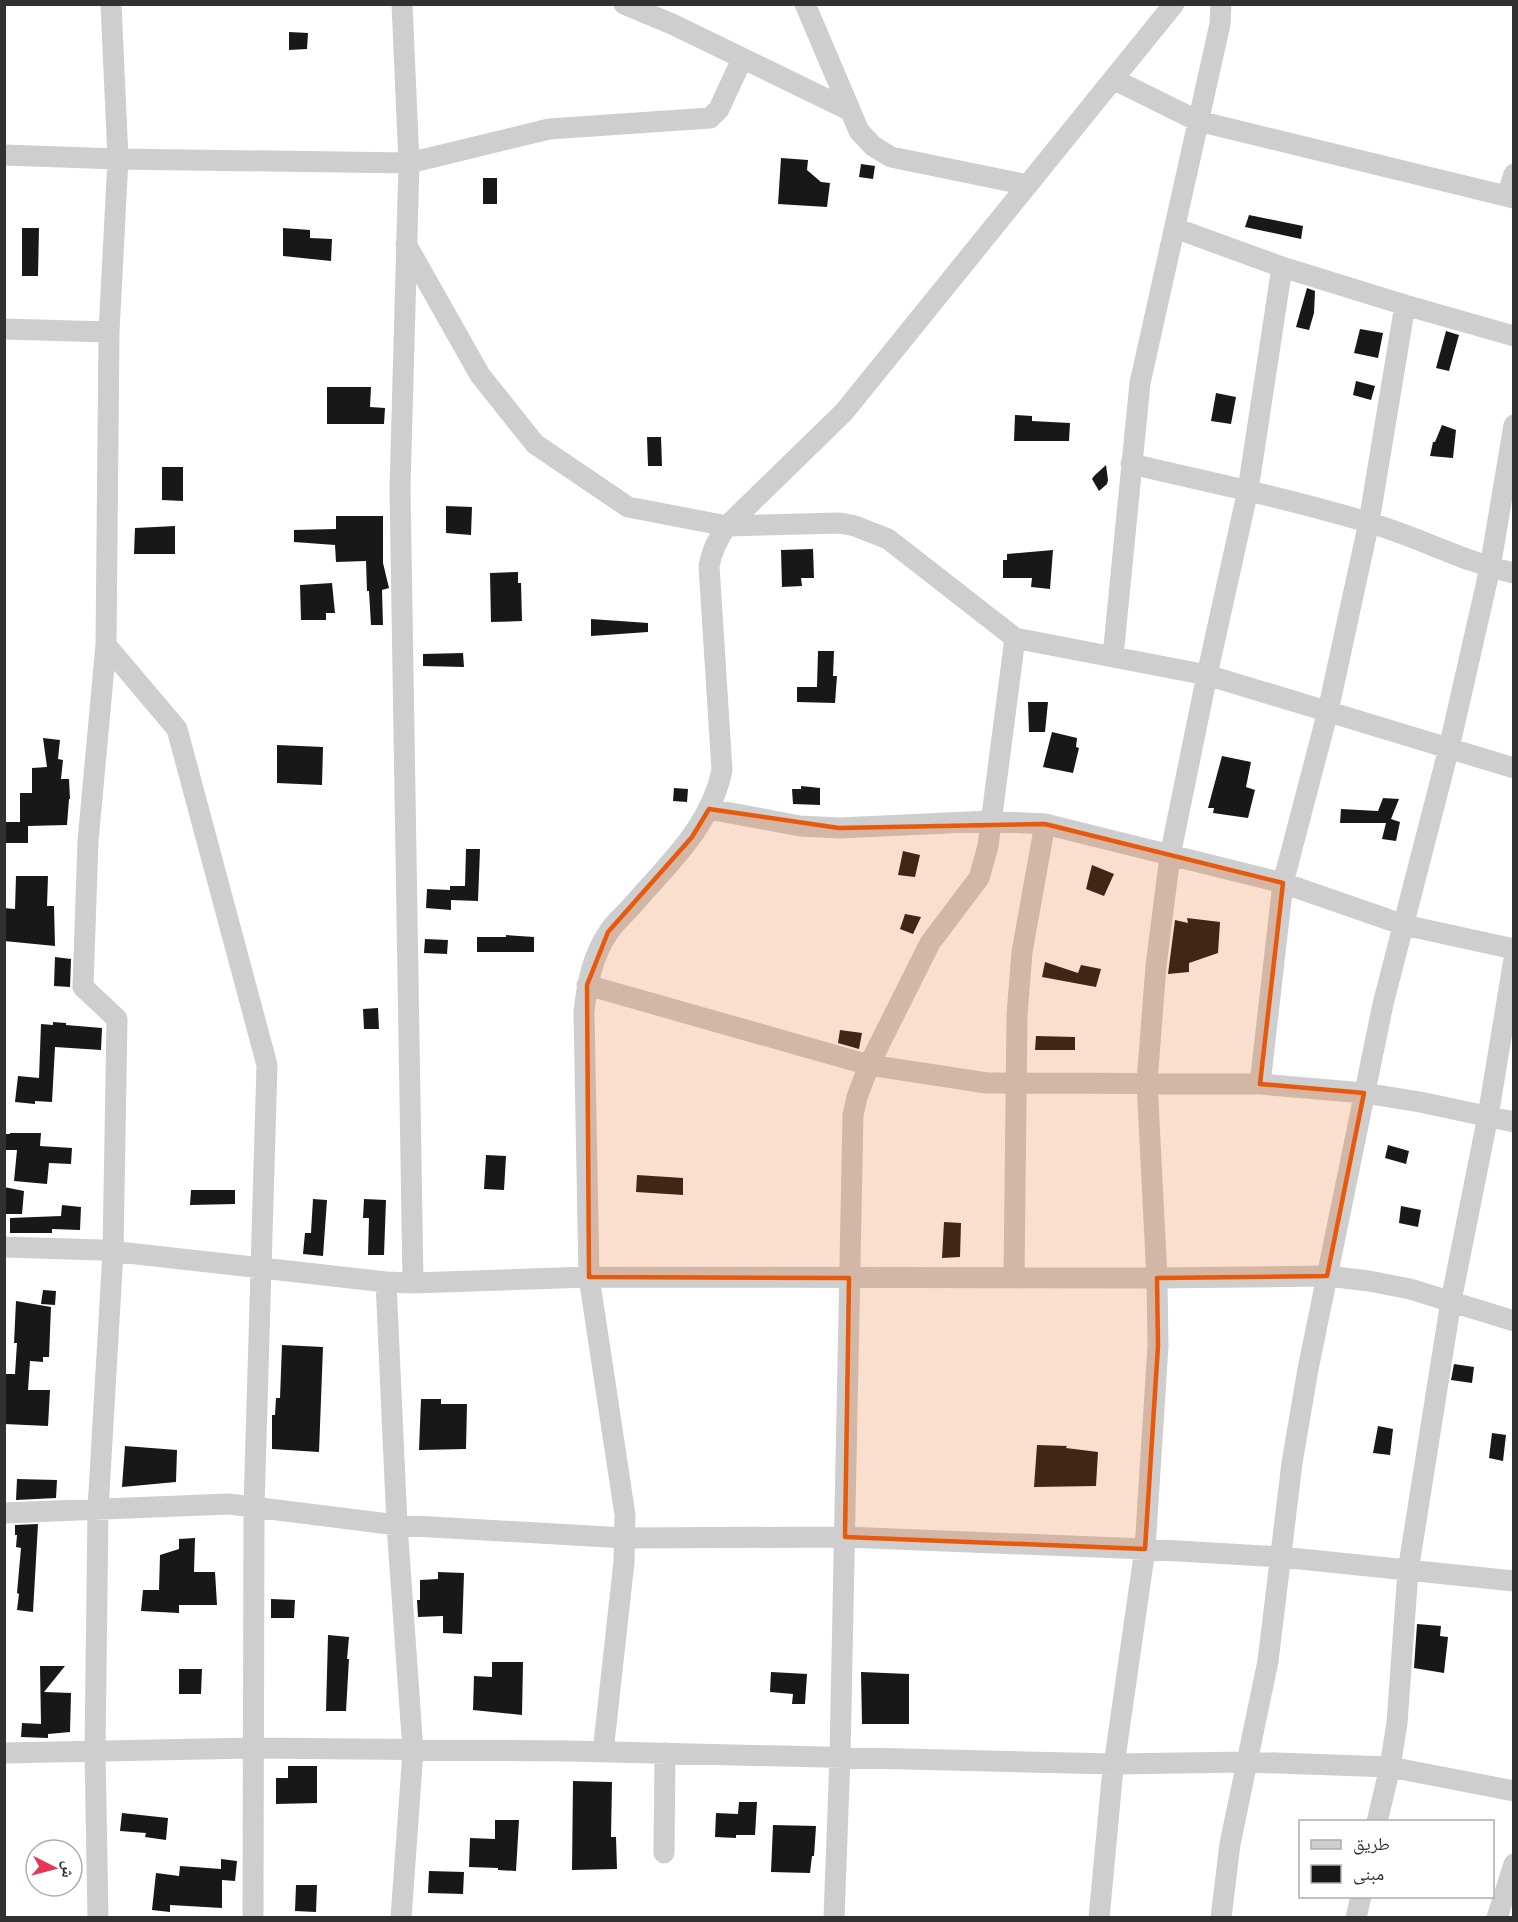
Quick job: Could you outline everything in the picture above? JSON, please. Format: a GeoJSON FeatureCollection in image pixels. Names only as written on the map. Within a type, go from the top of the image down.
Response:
{"type":"FeatureCollection","features":[{"type":"Feature","properties":{"kind":"street"},"geometry":{"type":"LineString","coordinates":[[98,1917],[94,1751],[98,1509],[113,1252],[117,1020],[83,987],[88,841],[106,645],[109,333],[118,159],[111,4]]}},
{"type":"Feature","properties":{"kind":"street"},"geometry":{"type":"LineString","coordinates":[[402,4],[408,163],[399,488],[413,1283]]}},
{"type":"Feature","properties":{"kind":"street"},"geometry":{"type":"LineString","coordinates":[[624,4],[672,24],[849,110]]}},
{"type":"Feature","properties":{"kind":"street"},"geometry":{"type":"LineString","coordinates":[[806,4],[849,110],[859,131],[873,147],[891,157],[1028,185]]}},
{"type":"Feature","properties":{"kind":"street"},"geometry":{"type":"LineString","coordinates":[[603,1752],[625,1538],[622,1487],[589,1277],[584,1012],[592,967],[608,932],[692,837],[710,809],[718,789],[722,770],[708,566],[711,551],[727,526],[834,424],[1174,4]]}},
{"type":"Feature","properties":{"kind":"street"},"geometry":{"type":"LineString","coordinates":[[1113,656],[1140,382],[1220,24],[1221,4]]}},
{"type":"Feature","properties":{"kind":"street"},"geometry":{"type":"LineString","coordinates":[[4,155],[408,163],[549,129],[710,118],[718,109],[742,59]]}},
{"type":"Feature","properties":{"kind":"street"},"geometry":{"type":"LineString","coordinates":[[1113,79],[1198,121],[1510,197],[1514,174]]}},
{"type":"Feature","properties":{"kind":"street"},"geometry":{"type":"LineString","coordinates":[[1175,228],[1282,267],[1514,336]]}},
{"type":"Feature","properties":{"kind":"street"},"geometry":{"type":"LineString","coordinates":[[406,244],[480,375],[535,444],[628,507],[727,526],[840,523],[872,531],[888,539],[1015,638],[1207,675],[1514,768]]}},
{"type":"Feature","properties":{"kind":"street"},"geometry":{"type":"LineString","coordinates":[[1099,1917],[1114,1764],[1145,1549],[1158,1346],[1157,1278],[1147,1082],[1155,966],[1170,856],[1248,490],[1282,267]]}},
{"type":"Feature","properties":{"kind":"street"},"geometry":{"type":"LineString","coordinates":[[1260,1084],[1283,883],[1328,711],[1369,522],[1405,305]]}},
{"type":"Feature","properties":{"kind":"street"},"geometry":{"type":"LineString","coordinates":[[4,329],[109,333]]}},
{"type":"Feature","properties":{"kind":"street"},"geometry":{"type":"LineString","coordinates":[[1221,1917],[1230,1844],[1245,1762],[1268,1661],[1292,1463],[1308,1369],[1383,1004],[1449,748],[1490,568],[1514,425]]}},
{"type":"Feature","properties":{"kind":"street"},"geometry":{"type":"LineString","coordinates":[[1131,464],[1248,490],[1369,522],[1490,568],[1514,573]]}},
{"type":"Feature","properties":{"kind":"street"},"geometry":{"type":"LineString","coordinates":[[834,1917],[840,1757],[853,1115],[857,1097],[870,1065],[930,943],[979,878],[988,846],[1015,638]]}},
{"type":"Feature","properties":{"kind":"street"},"geometry":{"type":"LineString","coordinates":[[106,645],[177,729],[267,1065],[254,1507],[253,1917]]}},
{"type":"Feature","properties":{"kind":"street"},"geometry":{"type":"LineString","coordinates":[[710,809],[800,826],[839,828],[990,821],[1045,824],[1283,883],[1404,925],[1514,949]]}},
{"type":"Feature","properties":{"kind":"street"},"geometry":{"type":"LineString","coordinates":[[1014,1277],[1017,1014],[1022,952],[1045,824]]}},
{"type":"Feature","properties":{"kind":"street"},"geometry":{"type":"LineString","coordinates":[[1377,1820],[1390,1767],[1397,1724],[1408,1571],[1451,1301],[1488,1116],[1514,959]]}},
{"type":"Feature","properties":{"kind":"street"},"geometry":{"type":"LineString","coordinates":[[587,985],[870,1065],[987,1083],[1260,1084],[1364,1093],[1514,1122]]}},
{"type":"Feature","properties":{"kind":"street"},"geometry":{"type":"LineString","coordinates":[[4,1246],[113,1252],[413,1283],[589,1277],[1327,1276],[1379,1283],[1451,1301],[1514,1321]]}},
{"type":"Feature","properties":{"kind":"street"},"geometry":{"type":"LineString","coordinates":[[386,1282],[397,1525],[413,1750],[401,1917]]}},
{"type":"Feature","properties":{"kind":"street"},"geometry":{"type":"LineString","coordinates":[[4,1513],[229,1504],[397,1525],[625,1538],[845,1537],[1145,1549],[1281,1557],[1514,1581]]}},
{"type":"Feature","properties":{"kind":"street"},"geometry":{"type":"LineString","coordinates":[[4,1753],[254,1748],[665,1753],[1114,1764],[1245,1762],[1390,1767],[1514,1791]]}},
{"type":"Feature","properties":{"kind":"street"},"geometry":{"type":"LineString","coordinates":[[664,1853],[665,1753]]}},
{"type":"Feature","properties":{"kind":"street"},"geometry":{"type":"LineString","coordinates":[[1497,1917],[1514,1864]]}},
{"type":"Feature","properties":{"kind":"street"},"geometry":{"type":"LineString","coordinates":[[1356,1917],[1361,1898]]}},
{"type":"Feature","properties":{"kind":"highlighted area"},"geometry":{"type":"Polygon","coordinates":[[[709,809],[839,828],[1045,824],[1283,883],[1260,1084],[1364,1093],[1327,1276],[1157,1278],[1158,1346],[1145,1549],[845,1537],[849,1278],[589,1277],[587,985],[608,932],[692,837],[709,809]]]}},
{"type":"Feature","properties":{"kind":"building"},"geometry":{"type":"Polygon","coordinates":[[[289,32],[308,33],[307,49],[289,50],[289,32]]]}},
{"type":"Feature","properties":{"kind":"building"},"geometry":{"type":"Polygon","coordinates":[[[781,158],[808,160],[807,170],[821,182],[830,183],[827,207],[778,204],[781,158]]]}},
{"type":"Feature","properties":{"kind":"building"},"geometry":{"type":"Polygon","coordinates":[[[861,164],[875,166],[873,179],[859,177],[861,164]]]}},
{"type":"Feature","properties":{"kind":"building"},"geometry":{"type":"Polygon","coordinates":[[[483,178],[497,178],[497,204],[483,204],[483,178]]]}},
{"type":"Feature","properties":{"kind":"building"},"geometry":{"type":"Polygon","coordinates":[[[1249,215],[1303,226],[1301,239],[1245,227],[1249,215]]]}},
{"type":"Feature","properties":{"kind":"building"},"geometry":{"type":"Polygon","coordinates":[[[22,228],[39,228],[38,276],[22,276],[22,228]]]}},
{"type":"Feature","properties":{"kind":"building"},"geometry":{"type":"Polygon","coordinates":[[[283,228],[310,230],[310,238],[332,239],[331,261],[283,256],[283,228]]]}},
{"type":"Feature","properties":{"kind":"building"},"geometry":{"type":"Polygon","coordinates":[[[1307,288],[1315,291],[1314,313],[1309,330],[1296,327],[1307,288]]]}},
{"type":"Feature","properties":{"kind":"building"},"geometry":{"type":"Polygon","coordinates":[[[1360,329],[1383,333],[1378,358],[1354,353],[1360,329]]]}},
{"type":"Feature","properties":{"kind":"building"},"geometry":{"type":"Polygon","coordinates":[[[1446,331],[1459,335],[1449,371],[1436,368],[1446,331]]]}},
{"type":"Feature","properties":{"kind":"building"},"geometry":{"type":"Polygon","coordinates":[[[1356,381],[1375,386],[1371,400],[1353,395],[1356,381]]]}},
{"type":"Feature","properties":{"kind":"building"},"geometry":{"type":"Polygon","coordinates":[[[327,387],[371,387],[370,407],[385,408],[384,424],[327,424],[327,387]]]}},
{"type":"Feature","properties":{"kind":"building"},"geometry":{"type":"Polygon","coordinates":[[[1216,393],[1236,397],[1231,424],[1211,421],[1216,393]]]}},
{"type":"Feature","properties":{"kind":"building"},"geometry":{"type":"Polygon","coordinates":[[[1015,415],[1032,416],[1032,421],[1070,423],[1069,441],[1014,441],[1015,415]]]}},
{"type":"Feature","properties":{"kind":"building"},"geometry":{"type":"Polygon","coordinates":[[[1442,425],[1456,430],[1453,458],[1430,456],[1433,442],[1442,425]]]}},
{"type":"Feature","properties":{"kind":"building"},"geometry":{"type":"Polygon","coordinates":[[[647,437],[661,437],[662,466],[648,466],[647,437]]]}},
{"type":"Feature","properties":{"kind":"building"},"geometry":{"type":"Polygon","coordinates":[[[1106,465],[1107,484],[1099,491],[1092,479],[1106,465]]]}},
{"type":"Feature","properties":{"kind":"building"},"geometry":{"type":"Polygon","coordinates":[[[162,467],[183,467],[183,501],[162,500],[162,467]]]}},
{"type":"Feature","properties":{"kind":"building"},"geometry":{"type":"Polygon","coordinates":[[[446,506],[472,507],[471,535],[446,533],[446,506]]]}},
{"type":"Feature","properties":{"kind":"building"},"geometry":{"type":"Polygon","coordinates":[[[336,516],[383,516],[383,563],[389,588],[382,590],[383,625],[371,625],[366,561],[336,562],[335,545],[294,542],[294,530],[336,529],[336,516]]]}},
{"type":"Feature","properties":{"kind":"building"},"geometry":{"type":"Polygon","coordinates":[[[175,526],[175,554],[134,554],[135,528],[175,526]]]}},
{"type":"Feature","properties":{"kind":"building"},"geometry":{"type":"Polygon","coordinates":[[[813,549],[814,578],[801,578],[802,586],[782,587],[781,550],[813,549]]]}},
{"type":"Feature","properties":{"kind":"building"},"geometry":{"type":"Polygon","coordinates":[[[1053,550],[1050,589],[1031,587],[1032,578],[1003,578],[1003,560],[1007,560],[1007,554],[1053,550]]]}},
{"type":"Feature","properties":{"kind":"building"},"geometry":{"type":"Polygon","coordinates":[[[518,572],[518,583],[521,583],[522,621],[491,622],[490,573],[518,572]]]}},
{"type":"Feature","properties":{"kind":"building"},"geometry":{"type":"Polygon","coordinates":[[[332,583],[335,613],[326,613],[326,620],[301,620],[300,585],[332,583]]]}},
{"type":"Feature","properties":{"kind":"building"},"geometry":{"type":"Polygon","coordinates":[[[591,619],[648,623],[648,632],[591,636],[591,619]]]}},
{"type":"Feature","properties":{"kind":"building"},"geometry":{"type":"Polygon","coordinates":[[[818,651],[834,651],[833,676],[837,676],[835,703],[797,702],[797,687],[817,687],[818,651]]]}},
{"type":"Feature","properties":{"kind":"building"},"geometry":{"type":"Polygon","coordinates":[[[463,653],[464,667],[423,666],[423,654],[463,653]]]}},
{"type":"Feature","properties":{"kind":"building"},"geometry":{"type":"Polygon","coordinates":[[[1028,702],[1048,702],[1045,732],[1029,732],[1028,702]]]}},
{"type":"Feature","properties":{"kind":"building"},"geometry":{"type":"Polygon","coordinates":[[[1052,732],[1077,738],[1076,747],[1079,748],[1073,773],[1043,767],[1052,732]]]}},
{"type":"Feature","properties":{"kind":"building"},"geometry":{"type":"Polygon","coordinates":[[[43,738],[60,740],[58,759],[63,760],[61,779],[69,779],[70,799],[67,825],[28,826],[28,843],[4,843],[4,822],[20,822],[20,793],[32,793],[32,768],[47,767],[43,738]]]}},
{"type":"Feature","properties":{"kind":"building"},"geometry":{"type":"Polygon","coordinates":[[[277,745],[323,747],[322,785],[277,783],[277,745]]]}},
{"type":"Feature","properties":{"kind":"building"},"geometry":{"type":"Polygon","coordinates":[[[1222,756],[1251,762],[1246,787],[1255,790],[1248,818],[1213,813],[1214,808],[1208,808],[1222,756]]]}},
{"type":"Feature","properties":{"kind":"building"},"geometry":{"type":"Polygon","coordinates":[[[801,786],[820,788],[820,805],[793,804],[792,789],[801,789],[801,786]]]}},
{"type":"Feature","properties":{"kind":"building"},"geometry":{"type":"Polygon","coordinates":[[[674,788],[688,789],[687,802],[673,801],[674,788]]]}},
{"type":"Feature","properties":{"kind":"building"},"geometry":{"type":"Polygon","coordinates":[[[1383,798],[1399,799],[1391,819],[1400,822],[1396,841],[1382,839],[1386,823],[1340,823],[1341,809],[1378,811],[1383,798]]]}},
{"type":"Feature","properties":{"kind":"building"},"geometry":{"type":"Polygon","coordinates":[[[466,849],[480,849],[478,901],[451,900],[451,910],[426,908],[427,889],[450,890],[450,886],[465,886],[466,849]]]}},
{"type":"Feature","properties":{"kind":"building"},"geometry":{"type":"Polygon","coordinates":[[[903,851],[920,855],[915,877],[898,875],[903,851]]]}},
{"type":"Feature","properties":{"kind":"building"},"geometry":{"type":"Polygon","coordinates":[[[1092,865],[1114,874],[1104,896],[1086,889],[1092,865]]]}},
{"type":"Feature","properties":{"kind":"building"},"geometry":{"type":"Polygon","coordinates":[[[16,876],[48,876],[47,906],[54,906],[55,946],[4,941],[4,908],[15,909],[16,876]]]}},
{"type":"Feature","properties":{"kind":"building"},"geometry":{"type":"Polygon","coordinates":[[[905,914],[921,917],[913,934],[900,929],[905,914]]]}},
{"type":"Feature","properties":{"kind":"building"},"geometry":{"type":"Polygon","coordinates":[[[1187,918],[1220,922],[1218,953],[1189,963],[1189,972],[1168,974],[1175,920],[1188,923],[1187,918]]]}},
{"type":"Feature","properties":{"kind":"building"},"geometry":{"type":"Polygon","coordinates":[[[506,935],[534,937],[534,952],[477,952],[477,937],[506,937],[506,935]]]}},
{"type":"Feature","properties":{"kind":"building"},"geometry":{"type":"Polygon","coordinates":[[[425,939],[448,940],[447,954],[424,953],[425,939]]]}},
{"type":"Feature","properties":{"kind":"building"},"geometry":{"type":"Polygon","coordinates":[[[55,957],[71,959],[70,987],[54,986],[55,957]]]}},
{"type":"Feature","properties":{"kind":"building"},"geometry":{"type":"Polygon","coordinates":[[[1045,962],[1078,973],[1081,965],[1101,969],[1096,987],[1042,977],[1045,962]]]}},
{"type":"Feature","properties":{"kind":"building"},"geometry":{"type":"Polygon","coordinates":[[[378,1008],[379,1029],[364,1029],[363,1009],[378,1008]]]}},
{"type":"Feature","properties":{"kind":"building"},"geometry":{"type":"Polygon","coordinates":[[[53,1022],[102,1028],[101,1050],[55,1047],[52,1102],[35,1101],[35,1104],[15,1102],[18,1076],[39,1078],[41,1024],[53,1025],[53,1022]]]}},
{"type":"Feature","properties":{"kind":"building"},"geometry":{"type":"Polygon","coordinates":[[[840,1030],[862,1033],[859,1049],[838,1043],[840,1030]]]}},
{"type":"Feature","properties":{"kind":"building"},"geometry":{"type":"Polygon","coordinates":[[[1036,1036],[1075,1037],[1075,1050],[1035,1050],[1036,1036]]]}},
{"type":"Feature","properties":{"kind":"building"},"geometry":{"type":"Polygon","coordinates":[[[41,1133],[40,1146],[72,1148],[71,1164],[49,1163],[47,1184],[14,1181],[17,1150],[4,1150],[4,1134],[41,1133]]]}},
{"type":"Feature","properties":{"kind":"building"},"geometry":{"type":"Polygon","coordinates":[[[1388,1145],[1409,1151],[1406,1164],[1385,1158],[1388,1145]]]}},
{"type":"Feature","properties":{"kind":"building"},"geometry":{"type":"Polygon","coordinates":[[[486,1155],[506,1156],[504,1190],[484,1189],[486,1155]]]}},
{"type":"Feature","properties":{"kind":"building"},"geometry":{"type":"Polygon","coordinates":[[[637,1175],[683,1178],[683,1195],[636,1192],[637,1175]]]}},
{"type":"Feature","properties":{"kind":"building"},"geometry":{"type":"Polygon","coordinates":[[[4,1187],[24,1191],[22,1214],[4,1214],[4,1187]]]}},
{"type":"Feature","properties":{"kind":"building"},"geometry":{"type":"Polygon","coordinates":[[[191,1190],[235,1190],[235,1204],[190,1205],[191,1190]]]}},
{"type":"Feature","properties":{"kind":"building"},"geometry":{"type":"Polygon","coordinates":[[[313,1199],[327,1200],[323,1256],[303,1254],[305,1233],[311,1233],[313,1199]]]}},
{"type":"Feature","properties":{"kind":"building"},"geometry":{"type":"Polygon","coordinates":[[[364,1199],[386,1200],[384,1255],[368,1255],[369,1218],[363,1218],[364,1199]]]}},
{"type":"Feature","properties":{"kind":"building"},"geometry":{"type":"Polygon","coordinates":[[[62,1205],[81,1207],[80,1230],[52,1229],[52,1233],[10,1233],[10,1218],[61,1216],[62,1205]]]}},
{"type":"Feature","properties":{"kind":"building"},"geometry":{"type":"Polygon","coordinates":[[[1401,1206],[1421,1210],[1418,1227],[1399,1223],[1401,1206]]]}},
{"type":"Feature","properties":{"kind":"building"},"geometry":{"type":"Polygon","coordinates":[[[944,1222],[961,1223],[960,1257],[942,1258],[944,1222]]]}},
{"type":"Feature","properties":{"kind":"building"},"geometry":{"type":"Polygon","coordinates":[[[43,1290],[56,1291],[55,1305],[41,1304],[43,1290]]]}},
{"type":"Feature","properties":{"kind":"building"},"geometry":{"type":"Polygon","coordinates":[[[16,1301],[51,1307],[49,1357],[43,1357],[43,1362],[30,1361],[28,1390],[50,1390],[48,1426],[4,1424],[4,1374],[15,1374],[16,1301]]]}},
{"type":"Feature","properties":{"kind":"building"},"geometry":{"type":"Polygon","coordinates":[[[282,1345],[323,1347],[319,1452],[272,1449],[272,1415],[275,1415],[276,1398],[280,1398],[282,1345]]]}},
{"type":"Feature","properties":{"kind":"building"},"geometry":{"type":"Polygon","coordinates":[[[1454,1364],[1474,1367],[1472,1383],[1451,1380],[1454,1364]]]}},
{"type":"Feature","properties":{"kind":"building"},"geometry":{"type":"Polygon","coordinates":[[[421,1399],[441,1399],[441,1404],[467,1404],[466,1449],[419,1450],[421,1399]]]}},
{"type":"Feature","properties":{"kind":"building"},"geometry":{"type":"Polygon","coordinates":[[[1378,1426],[1393,1429],[1390,1455],[1373,1453],[1378,1426]]]}},
{"type":"Feature","properties":{"kind":"building"},"geometry":{"type":"Polygon","coordinates":[[[1492,1433],[1506,1435],[1503,1461],[1489,1458],[1492,1433]]]}},
{"type":"Feature","properties":{"kind":"building"},"geometry":{"type":"Polygon","coordinates":[[[1037,1445],[1067,1446],[1066,1448],[1098,1452],[1096,1486],[1034,1487],[1037,1445]]]}},
{"type":"Feature","properties":{"kind":"building"},"geometry":{"type":"Polygon","coordinates":[[[125,1446],[177,1450],[176,1482],[122,1487],[125,1446]]]}},
{"type":"Feature","properties":{"kind":"building"},"geometry":{"type":"Polygon","coordinates":[[[17,1479],[57,1480],[56,1498],[16,1500],[17,1479]]]}},
{"type":"Feature","properties":{"kind":"building"},"geometry":{"type":"Polygon","coordinates":[[[38,1524],[33,1612],[17,1610],[21,1548],[16,1547],[15,1525],[38,1524]]]}},
{"type":"Feature","properties":{"kind":"building"},"geometry":{"type":"Polygon","coordinates":[[[195,1538],[194,1572],[215,1572],[217,1605],[179,1605],[179,1613],[141,1611],[143,1590],[159,1590],[160,1555],[179,1549],[179,1539],[195,1538]]]}},
{"type":"Feature","properties":{"kind":"building"},"geometry":{"type":"Polygon","coordinates":[[[438,1572],[464,1573],[462,1634],[443,1633],[443,1616],[418,1617],[417,1600],[420,1600],[420,1580],[438,1579],[438,1572]]]}},
{"type":"Feature","properties":{"kind":"building"},"geometry":{"type":"Polygon","coordinates":[[[271,1599],[295,1600],[294,1618],[271,1618],[271,1599]]]}},
{"type":"Feature","properties":{"kind":"building"},"geometry":{"type":"Polygon","coordinates":[[[1417,1624],[1441,1626],[1440,1636],[1448,1637],[1444,1673],[1414,1668],[1417,1624]]]}},
{"type":"Feature","properties":{"kind":"building"},"geometry":{"type":"Polygon","coordinates":[[[328,1635],[349,1637],[346,1711],[326,1711],[328,1635]]]}},
{"type":"Feature","properties":{"kind":"building"},"geometry":{"type":"Polygon","coordinates":[[[492,1662],[523,1662],[522,1715],[473,1710],[474,1676],[492,1677],[492,1662]]]}},
{"type":"Feature","properties":{"kind":"building"},"geometry":{"type":"Polygon","coordinates":[[[40,1666],[65,1666],[44,1692],[71,1693],[70,1732],[48,1734],[48,1738],[21,1737],[22,1723],[41,1724],[40,1666]]]}},
{"type":"Feature","properties":{"kind":"building"},"geometry":{"type":"Polygon","coordinates":[[[179,1669],[202,1669],[201,1694],[179,1694],[179,1669]]]}},
{"type":"Feature","properties":{"kind":"building"},"geometry":{"type":"Polygon","coordinates":[[[771,1672],[807,1674],[805,1704],[792,1704],[793,1694],[770,1692],[771,1672]]]}},
{"type":"Feature","properties":{"kind":"building"},"geometry":{"type":"Polygon","coordinates":[[[861,1672],[909,1674],[909,1724],[862,1724],[861,1672]]]}},
{"type":"Feature","properties":{"kind":"building"},"geometry":{"type":"Polygon","coordinates":[[[288,1766],[317,1766],[317,1803],[276,1804],[276,1778],[288,1778],[288,1766]]]}},
{"type":"Feature","properties":{"kind":"building"},"geometry":{"type":"Polygon","coordinates":[[[573,1781],[612,1782],[611,1837],[616,1837],[617,1869],[572,1870],[573,1781]]]}},
{"type":"Feature","properties":{"kind":"building"},"geometry":{"type":"Polygon","coordinates":[[[739,1802],[757,1802],[755,1835],[736,1835],[736,1838],[715,1837],[716,1813],[738,1814],[739,1802]]]}},
{"type":"Feature","properties":{"kind":"building"},"geometry":{"type":"Polygon","coordinates":[[[122,1813],[168,1818],[166,1840],[145,1837],[146,1833],[120,1831],[122,1813]]]}},
{"type":"Feature","properties":{"kind":"building"},"geometry":{"type":"Polygon","coordinates":[[[495,1820],[519,1820],[516,1871],[469,1867],[470,1838],[495,1839],[495,1820]]]}},
{"type":"Feature","properties":{"kind":"building"},"geometry":{"type":"Polygon","coordinates":[[[773,1825],[816,1826],[814,1856],[812,1856],[810,1873],[771,1872],[773,1825]]]}},
{"type":"Feature","properties":{"kind":"building"},"geometry":{"type":"Polygon","coordinates":[[[221,1859],[237,1861],[235,1881],[222,1880],[222,1908],[170,1905],[170,1912],[152,1910],[156,1873],[179,1876],[180,1866],[221,1869],[221,1859]]]}},
{"type":"Feature","properties":{"kind":"building"},"geometry":{"type":"Polygon","coordinates":[[[429,1871],[464,1872],[463,1894],[428,1893],[429,1871]]]}},
{"type":"Feature","properties":{"kind":"building"},"geometry":{"type":"Polygon","coordinates":[[[296,1885],[317,1885],[316,1912],[295,1911],[296,1885]]]}}]}
